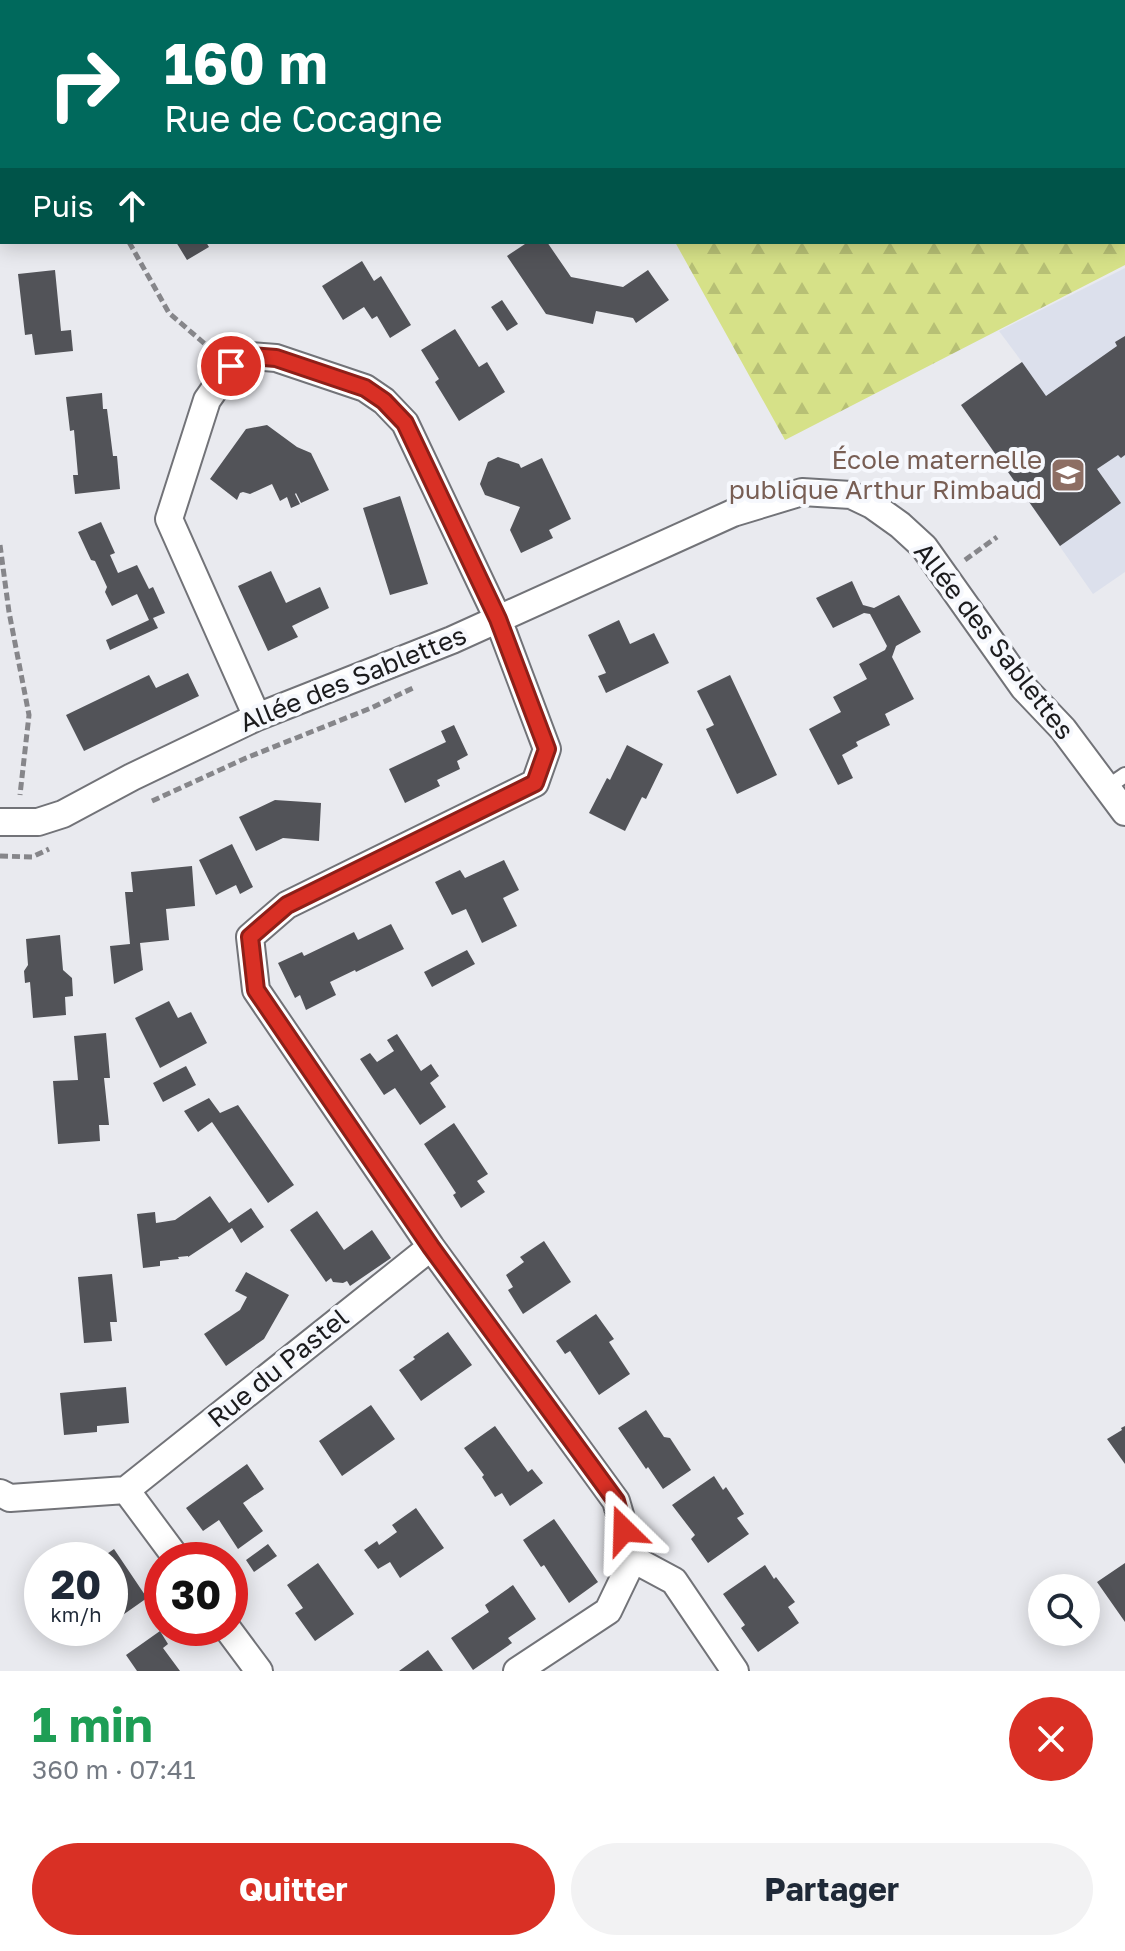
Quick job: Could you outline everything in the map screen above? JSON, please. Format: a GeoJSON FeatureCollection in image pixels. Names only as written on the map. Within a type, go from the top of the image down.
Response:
{"type":"FeatureCollection","features":[{"type":"Feature","properties":{"kind":"street"},"geometry":{"type":"LineString","coordinates":[[257,717],[169,519],[207,400],[231,366],[251,356],[276,358],[365,388],[384,401],[405,423],[498,619],[547,749],[535,783],[287,905],[250,937],[256,990],[431,1247],[616,1501],[633,1559],[608,1611],[517,1671]]}},
{"type":"Feature","properties":{"kind":"street","name":"Allée des Sablettes"},"geometry":{"type":"LineString","coordinates":[[6,822],[38,822],[63,814],[257,717],[452,640],[733,513],[802,492],[851,495],[872,505],[924,547],[1024,688],[1116,781],[1125,812]]}},
{"type":"Feature","properties":{"kind":"street","name":"Rue du Pastel"},"geometry":{"type":"LineString","coordinates":[[126,1490],[431,1247]]}},
{"type":"Feature","properties":{"kind":"street"},"geometry":{"type":"LineString","coordinates":[[0,1493],[10,1498],[126,1490],[165,1542]]}},
{"type":"Feature","properties":{"kind":"street"},"geometry":{"type":"LineString","coordinates":[[633,1559],[674,1581],[735,1671]]}},
{"type":"Feature","properties":{"kind":"street"},"geometry":{"type":"LineString","coordinates":[[240,1646],[259,1671]]}},
{"type":"Feature","properties":{"kind":"path"},"geometry":{"type":"LineString","coordinates":[[130,244],[169,313],[231,366]]}},
{"type":"Feature","properties":{"kind":"path"},"geometry":{"type":"LineString","coordinates":[[945,574],[997,537]]}},
{"type":"Feature","properties":{"kind":"path"},"geometry":{"type":"LineString","coordinates":[[0,545],[29,715],[19,795],[6,822]]}},
{"type":"Feature","properties":{"kind":"shaded area","name":"École maternelle publique Arthur Rimbaud"},"geometry":{"type":"Polygon","coordinates":[[[1125,268],[1125,572],[1093,594],[961,405],[1022,362],[999,331],[1125,268]]]}},
{"type":"Feature","properties":{"kind":"green space"},"geometry":{"type":"Polygon","coordinates":[[[676,244],[1125,244],[1125,265],[785,440],[676,244]]]}},
{"type":"Feature","properties":{"kind":"building"},"geometry":{"type":"Polygon","coordinates":[[[177,244],[207,244],[209,247],[187,260],[177,244]]]}},
{"type":"Feature","properties":{"kind":"building"},"geometry":{"type":"Polygon","coordinates":[[[525,244],[548,244],[571,277],[623,287],[648,270],[669,300],[636,323],[633,318],[596,311],[593,324],[546,314],[507,256],[525,244]]]}},
{"type":"Feature","properties":{"kind":"building"},"geometry":{"type":"Polygon","coordinates":[[[362,261],[374,281],[381,276],[411,325],[390,338],[377,316],[372,319],[364,307],[343,320],[322,286],[362,261]]]}},
{"type":"Feature","properties":{"kind":"building"},"geometry":{"type":"Polygon","coordinates":[[[55,270],[61,331],[71,330],[73,351],[35,355],[32,334],[25,335],[18,274],[55,270]]]}},
{"type":"Feature","properties":{"kind":"building"},"geometry":{"type":"Polygon","coordinates":[[[502,300],[518,324],[507,331],[491,307],[502,300]]]}},
{"type":"Feature","properties":{"kind":"building"},"geometry":{"type":"Polygon","coordinates":[[[455,329],[479,367],[487,362],[505,392],[459,421],[435,382],[439,379],[421,350],[455,329]]]}},
{"type":"Feature","properties":{"kind":"building"},"geometry":{"type":"Polygon","coordinates":[[[1125,336],[1125,455],[1121,458],[1118,455],[1097,469],[1121,503],[1060,546],[961,405],[1022,362],[1046,396],[1117,346],[1115,342],[1125,336]]]}},
{"type":"Feature","properties":{"kind":"building"},"geometry":{"type":"Polygon","coordinates":[[[102,393],[113,456],[117,456],[120,489],[75,494],[73,475],[78,475],[74,430],[70,431],[66,397],[102,393]]]}},
{"type":"Feature","properties":{"kind":"building"},"geometry":{"type":"Polygon","coordinates":[[[267,425],[297,447],[311,453],[329,490],[301,503],[296,493],[300,504],[291,508],[287,497],[280,501],[272,484],[250,494],[240,493],[237,500],[210,479],[246,429],[267,425]]]}},
{"type":"Feature","properties":{"kind":"building"},"geometry":{"type":"Polygon","coordinates":[[[498,457],[519,464],[521,468],[542,458],[571,519],[549,530],[553,538],[521,553],[510,530],[520,507],[485,495],[480,484],[488,462],[498,457]]]}},
{"type":"Feature","properties":{"kind":"building"},"geometry":{"type":"Polygon","coordinates":[[[400,496],[428,584],[390,595],[363,508],[400,496]]]}},
{"type":"Feature","properties":{"kind":"building"},"geometry":{"type":"Polygon","coordinates":[[[101,522],[115,553],[110,555],[118,573],[137,565],[149,589],[153,587],[165,613],[153,618],[158,628],[110,650],[106,640],[149,620],[137,594],[112,606],[105,592],[107,587],[78,532],[101,522]]]}},
{"type":"Feature","properties":{"kind":"building"},"geometry":{"type":"Polygon","coordinates":[[[271,571],[286,603],[320,587],[329,608],[292,626],[298,637],[268,651],[238,586],[271,571]]]}},
{"type":"Feature","properties":{"kind":"building"},"geometry":{"type":"Polygon","coordinates":[[[852,581],[863,605],[874,608],[899,595],[921,632],[896,646],[892,657],[914,699],[885,714],[890,725],[856,742],[858,746],[842,755],[853,778],[838,785],[809,729],[841,712],[833,697],[867,679],[859,664],[887,646],[870,614],[864,613],[833,628],[816,598],[852,581]]]}},
{"type":"Feature","properties":{"kind":"building"},"geometry":{"type":"Polygon","coordinates":[[[619,620],[630,644],[654,633],[669,663],[606,693],[598,676],[606,673],[588,635],[619,620]]]}},
{"type":"Feature","properties":{"kind":"building"},"geometry":{"type":"Polygon","coordinates":[[[188,673],[199,696],[84,751],[66,715],[149,675],[156,688],[188,673]]]}},
{"type":"Feature","properties":{"kind":"building"},"geometry":{"type":"Polygon","coordinates":[[[730,675],[777,775],[737,794],[706,729],[714,725],[697,691],[730,675]]]}},
{"type":"Feature","properties":{"kind":"building"},"geometry":{"type":"Polygon","coordinates":[[[454,725],[468,755],[457,761],[460,769],[437,780],[440,786],[405,803],[389,769],[446,742],[441,731],[454,725]]]}},
{"type":"Feature","properties":{"kind":"building"},"geometry":{"type":"Polygon","coordinates":[[[627,745],[663,764],[646,799],[642,797],[625,831],[589,813],[627,745]]]}},
{"type":"Feature","properties":{"kind":"building"},"geometry":{"type":"Polygon","coordinates":[[[275,800],[321,803],[319,841],[283,838],[256,851],[239,817],[275,800]]]}},
{"type":"Feature","properties":{"kind":"building"},"geometry":{"type":"Polygon","coordinates":[[[232,844],[253,887],[240,894],[236,885],[216,895],[199,860],[232,844]]]}},
{"type":"Feature","properties":{"kind":"building"},"geometry":{"type":"Polygon","coordinates":[[[504,860],[519,890],[503,898],[517,926],[482,943],[466,909],[452,915],[435,882],[460,870],[465,878],[504,860]]]}},
{"type":"Feature","properties":{"kind":"building"},"geometry":{"type":"Polygon","coordinates":[[[192,866],[195,906],[166,909],[169,940],[140,943],[143,970],[114,984],[110,946],[130,944],[125,892],[133,892],[131,872],[192,866]]]}},
{"type":"Feature","properties":{"kind":"building"},"geometry":{"type":"Polygon","coordinates":[[[391,924],[404,949],[330,982],[336,995],[306,1010],[300,995],[295,998],[278,963],[302,952],[304,956],[354,932],[358,940],[391,924]]]}},
{"type":"Feature","properties":{"kind":"building"},"geometry":{"type":"Polygon","coordinates":[[[60,935],[63,970],[72,978],[73,996],[65,997],[66,1015],[33,1018],[30,982],[25,983],[24,971],[28,965],[26,939],[60,935]]]}},
{"type":"Feature","properties":{"kind":"building"},"geometry":{"type":"Polygon","coordinates":[[[467,950],[475,964],[432,987],[424,972],[467,950]]]}},
{"type":"Feature","properties":{"kind":"building"},"geometry":{"type":"Polygon","coordinates":[[[169,1001],[178,1018],[191,1012],[207,1043],[160,1068],[135,1018],[169,1001]]]}},
{"type":"Feature","properties":{"kind":"building"},"geometry":{"type":"Polygon","coordinates":[[[106,1033],[110,1078],[104,1078],[109,1125],[99,1125],[100,1141],[58,1144],[53,1081],[78,1080],[74,1036],[106,1033]]]}},
{"type":"Feature","properties":{"kind":"building"},"geometry":{"type":"Polygon","coordinates":[[[397,1034],[421,1071],[431,1064],[439,1076],[430,1083],[446,1107],[420,1125],[395,1088],[384,1095],[360,1059],[370,1053],[377,1062],[394,1051],[387,1040],[397,1034]]]}},
{"type":"Feature","properties":{"kind":"building"},"geometry":{"type":"Polygon","coordinates":[[[186,1066],[196,1085],[163,1102],[153,1083],[186,1066]]]}},
{"type":"Feature","properties":{"kind":"building"},"geometry":{"type":"Polygon","coordinates":[[[209,1098],[220,1113],[238,1105],[294,1185],[268,1203],[212,1122],[198,1132],[184,1111],[209,1098]]]}},
{"type":"Feature","properties":{"kind":"building"},"geometry":{"type":"Polygon","coordinates":[[[454,1123],[488,1174],[477,1181],[485,1192],[461,1208],[453,1195],[456,1193],[424,1144],[454,1123]]]}},
{"type":"Feature","properties":{"kind":"building"},"geometry":{"type":"Polygon","coordinates":[[[210,1196],[229,1223],[251,1208],[264,1227],[241,1243],[232,1228],[188,1257],[160,1261],[160,1266],[143,1268],[137,1214],[155,1212],[156,1223],[175,1220],[210,1196]]]}},
{"type":"Feature","properties":{"kind":"building"},"geometry":{"type":"Polygon","coordinates":[[[317,1211],[344,1250],[372,1230],[391,1258],[350,1286],[347,1281],[333,1282],[331,1278],[326,1282],[290,1230],[317,1211]]]}},
{"type":"Feature","properties":{"kind":"building"},"geometry":{"type":"Polygon","coordinates":[[[544,1241],[571,1282],[523,1314],[508,1290],[513,1287],[506,1275],[524,1262],[520,1257],[544,1241]]]}},
{"type":"Feature","properties":{"kind":"building"},"geometry":{"type":"Polygon","coordinates":[[[246,1272],[289,1295],[264,1339],[226,1366],[204,1334],[240,1310],[247,1297],[235,1291],[246,1272]]]}},
{"type":"Feature","properties":{"kind":"building"},"geometry":{"type":"Polygon","coordinates":[[[112,1274],[117,1322],[110,1322],[112,1341],[84,1343],[78,1277],[112,1274]]]}},
{"type":"Feature","properties":{"kind":"building"},"geometry":{"type":"Polygon","coordinates":[[[596,1314],[614,1339],[609,1342],[630,1374],[599,1395],[570,1351],[565,1354],[556,1341],[596,1314]]]}},
{"type":"Feature","properties":{"kind":"building"},"geometry":{"type":"Polygon","coordinates":[[[448,1332],[472,1365],[421,1401],[399,1370],[448,1332]]]}},
{"type":"Feature","properties":{"kind":"building"},"geometry":{"type":"Polygon","coordinates":[[[126,1387],[129,1423],[97,1426],[97,1432],[64,1435],[60,1393],[126,1387]]]}},
{"type":"Feature","properties":{"kind":"building"},"geometry":{"type":"Polygon","coordinates":[[[371,1405],[395,1439],[342,1476],[319,1441],[371,1405]]]}},
{"type":"Feature","properties":{"kind":"building"},"geometry":{"type":"Polygon","coordinates":[[[646,1410],[691,1470],[663,1489],[618,1428],[646,1410]]]}},
{"type":"Feature","properties":{"kind":"building"},"geometry":{"type":"Polygon","coordinates":[[[495,1426],[528,1472],[532,1469],[543,1483],[510,1506],[502,1493],[495,1497],[482,1477],[484,1475],[464,1448],[495,1426]]]}},
{"type":"Feature","properties":{"kind":"building"},"geometry":{"type":"Polygon","coordinates":[[[1125,1426],[1125,1464],[1107,1439],[1125,1426]]]}},
{"type":"Feature","properties":{"kind":"building"},"geometry":{"type":"Polygon","coordinates":[[[247,1464],[264,1489],[243,1503],[263,1531],[248,1542],[233,1542],[219,1520],[203,1531],[186,1508],[247,1464]]]}},
{"type":"Feature","properties":{"kind":"building"},"geometry":{"type":"Polygon","coordinates":[[[714,1476],[723,1490],[726,1487],[744,1514],[737,1518],[749,1534],[708,1563],[691,1539],[695,1535],[672,1505],[714,1476]]]}},
{"type":"Feature","properties":{"kind":"building"},"geometry":{"type":"Polygon","coordinates":[[[416,1508],[444,1548],[400,1578],[390,1562],[378,1569],[364,1550],[377,1541],[379,1545],[397,1532],[392,1525],[416,1508]]]}},
{"type":"Feature","properties":{"kind":"building"},"geometry":{"type":"Polygon","coordinates":[[[554,1519],[598,1582],[569,1603],[523,1540],[554,1519]]]}},
{"type":"Feature","properties":{"kind":"building"},"geometry":{"type":"Polygon","coordinates":[[[268,1544],[277,1556],[254,1572],[248,1559],[268,1544]]]}},
{"type":"Feature","properties":{"kind":"building"},"geometry":{"type":"Polygon","coordinates":[[[318,1563],[354,1614],[315,1641],[295,1613],[303,1608],[287,1585],[318,1563]]]}},
{"type":"Feature","properties":{"kind":"building"},"geometry":{"type":"Polygon","coordinates":[[[1125,1563],[1125,1622],[1100,1586],[1100,1580],[1125,1563]]]}},
{"type":"Feature","properties":{"kind":"building"},"geometry":{"type":"Polygon","coordinates":[[[765,1565],[795,1602],[788,1607],[799,1623],[758,1652],[741,1628],[745,1625],[723,1594],[765,1565]]]}},
{"type":"Feature","properties":{"kind":"building"},"geometry":{"type":"Polygon","coordinates":[[[128,1570],[144,1594],[144,1600],[128,1611],[128,1570]]]}},
{"type":"Feature","properties":{"kind":"building"},"geometry":{"type":"Polygon","coordinates":[[[513,1585],[536,1619],[508,1638],[512,1643],[473,1670],[451,1638],[489,1612],[485,1605],[513,1585]]]}},
{"type":"Feature","properties":{"kind":"building"},"geometry":{"type":"Polygon","coordinates":[[[144,1642],[144,1646],[166,1646],[163,1648],[180,1671],[137,1671],[126,1655],[144,1642]]]}},
{"type":"Feature","properties":{"kind":"building"},"geometry":{"type":"Polygon","coordinates":[[[428,1650],[443,1671],[399,1671],[428,1650]]]}},
{"type":"Feature","properties":{"kind":"place","name":"École maternelle publique Arthur Rimbaud"},"geometry":{"type":"Point","coordinates":[1068,475]}},
{"type":"Feature","properties":{"kind":"route"},"geometry":{"type":"LineString","coordinates":[[231,366],[251,356],[276,358],[365,388],[384,401],[405,423],[498,619],[547,749],[535,783],[287,905],[250,937],[256,990],[431,1247],[616,1501],[624,1530]]}}]}
